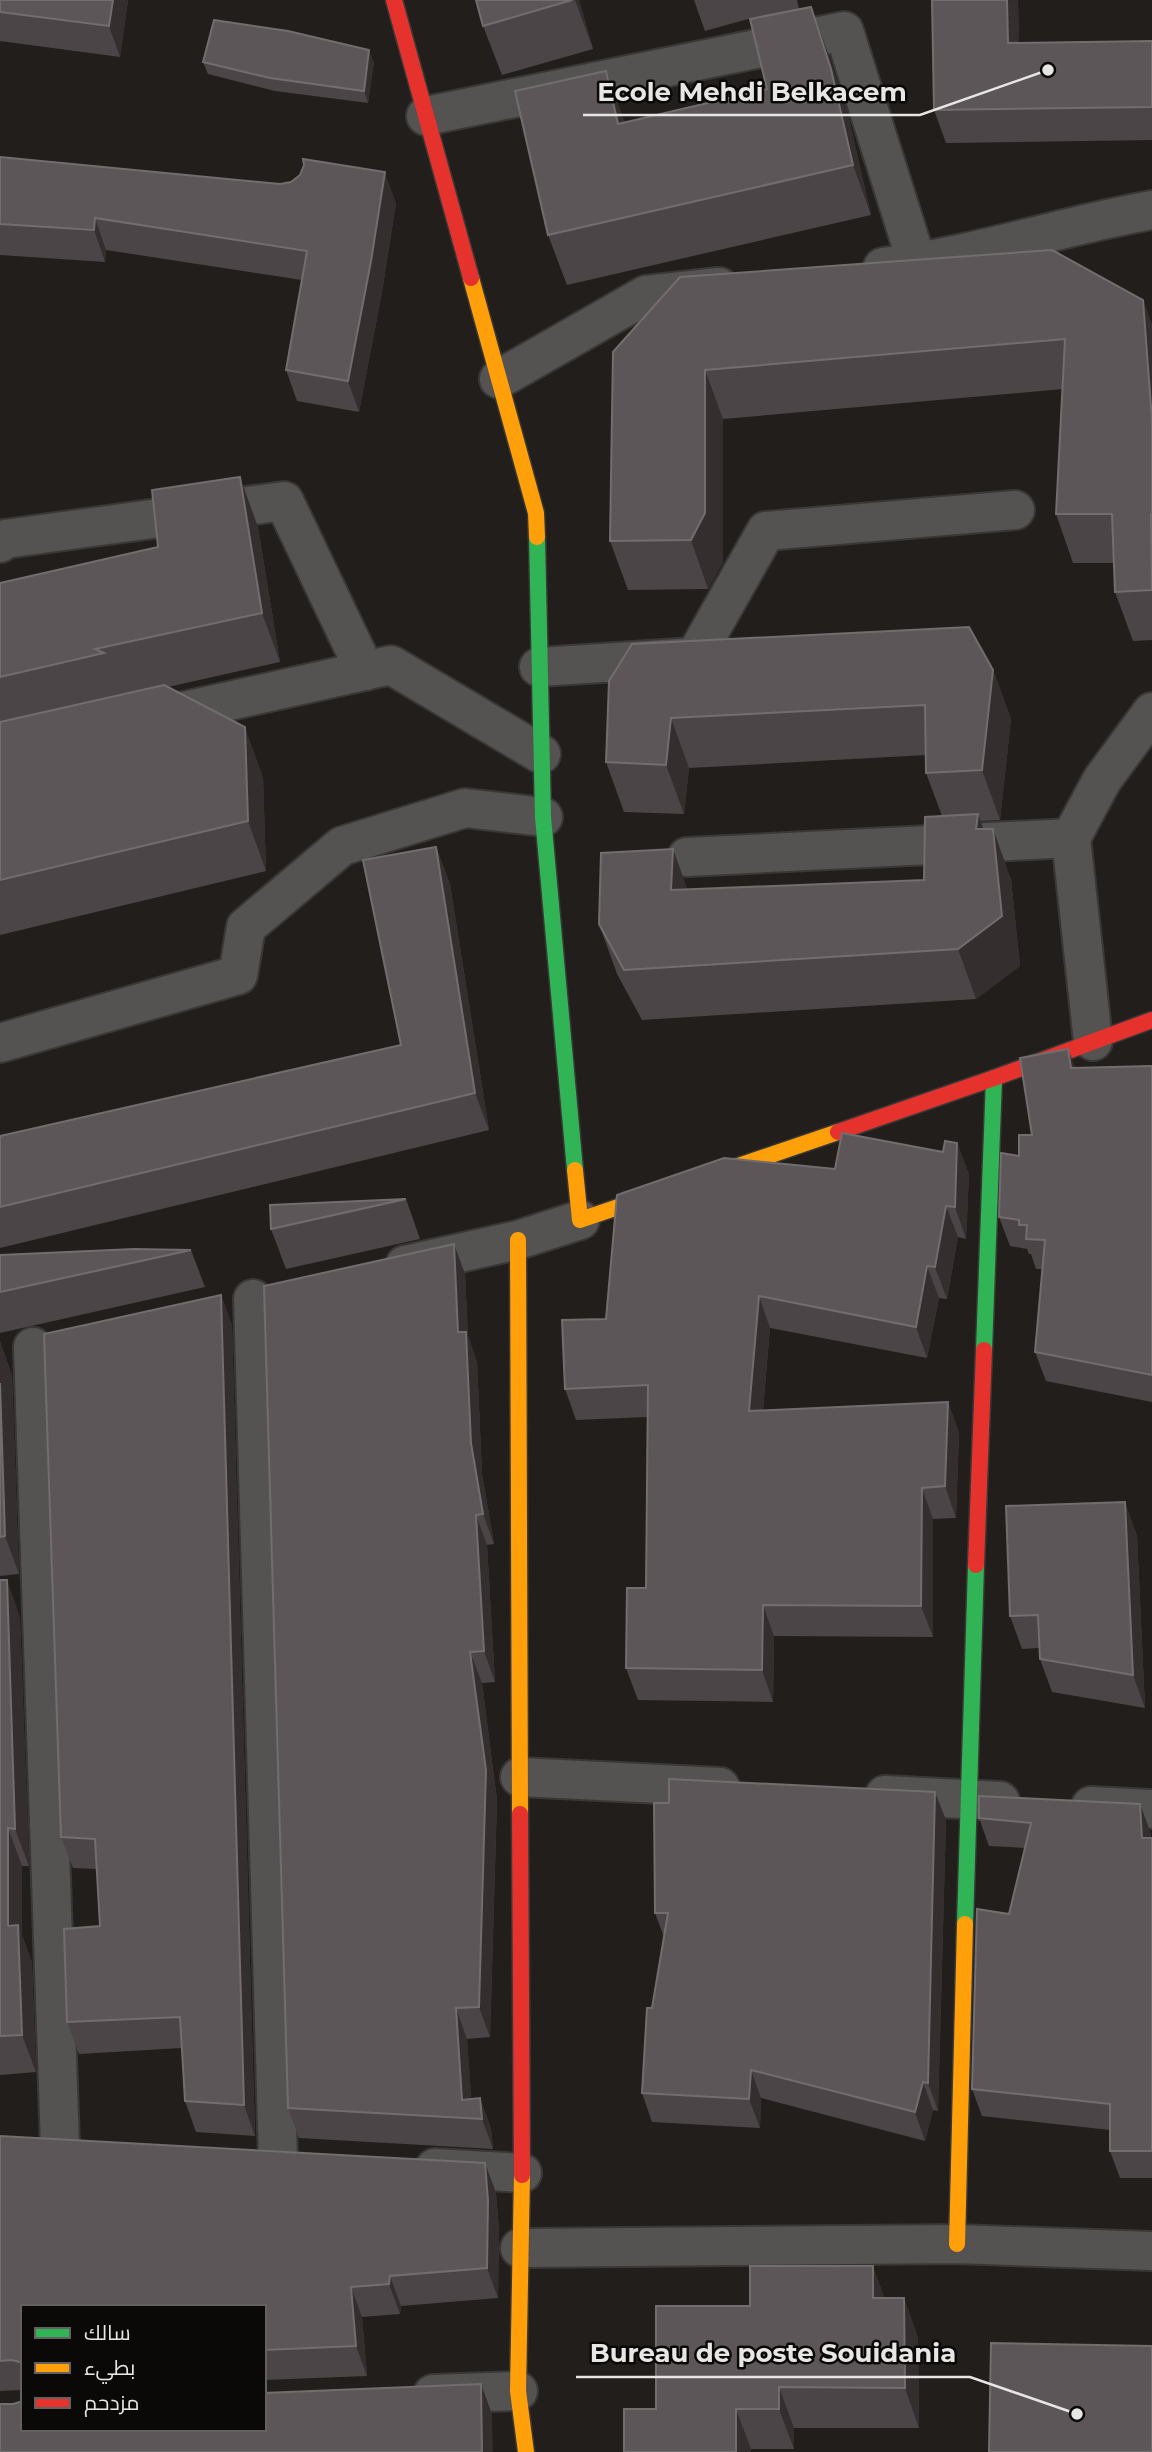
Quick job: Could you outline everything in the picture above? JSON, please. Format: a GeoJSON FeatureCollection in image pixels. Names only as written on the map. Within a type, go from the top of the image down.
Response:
{"type":"FeatureCollection","features":[{"type":"Feature","properties":{"kind":"street"},"geometry":{"type":"LineString","coordinates":[[394,0],[536,513],[543,817],[580,1220]]}},
{"type":"Feature","properties":{"kind":"street"},"geometry":{"type":"LineString","coordinates":[[426,116],[844,31],[917,263]]}},
{"type":"Feature","properties":{"kind":"street"},"geometry":{"type":"LineString","coordinates":[[849,271],[917,263],[1152,210]]}},
{"type":"Feature","properties":{"kind":"street"},"geometry":{"type":"LineString","coordinates":[[499,379],[646,295],[754,282]]}},
{"type":"Feature","properties":{"kind":"street"},"geometry":{"type":"LineString","coordinates":[[0,542],[5,539],[284,501],[365,671]]}},
{"type":"Feature","properties":{"kind":"street"},"geometry":{"type":"LineString","coordinates":[[540,667],[695,657],[766,531],[1014,510]]}},
{"type":"Feature","properties":{"kind":"street"},"geometry":{"type":"LineString","coordinates":[[122,726],[391,665],[541,754]]}},
{"type":"Feature","properties":{"kind":"street"},"geometry":{"type":"LineString","coordinates":[[1093,1041],[1070,838],[1102,779],[1152,712]]}},
{"type":"Feature","properties":{"kind":"street"},"geometry":{"type":"LineString","coordinates":[[0,1043],[238,975],[246,928],[342,846],[465,807],[543,817]]}},
{"type":"Feature","properties":{"kind":"street"},"geometry":{"type":"LineString","coordinates":[[687,857],[1070,838]]}},
{"type":"Feature","properties":{"kind":"street"},"geometry":{"type":"LineString","coordinates":[[372,1273],[518,1240],[580,1220],[994,1078],[1152,1020]]}},
{"type":"Feature","properties":{"kind":"street"},"geometry":{"type":"LineString","coordinates":[[957,2244],[968,1799],[994,1078]]}},
{"type":"Feature","properties":{"kind":"street"},"geometry":{"type":"LineString","coordinates":[[518,1240],[522,2173],[518,2391],[526,2452]]}},
{"type":"Feature","properties":{"kind":"street"},"geometry":{"type":"LineString","coordinates":[[214,1308],[292,1290]]}},
{"type":"Feature","properties":{"kind":"street"},"geometry":{"type":"LineString","coordinates":[[253,1299],[278,2159]]}},
{"type":"Feature","properties":{"kind":"street"},"geometry":{"type":"LineString","coordinates":[[71,1339],[16,1351],[27,1595],[42,2145],[101,2149]]}},
{"type":"Feature","properties":{"kind":"street"},"geometry":{"type":"LineString","coordinates":[[520,1777],[751,1788]]}},
{"type":"Feature","properties":{"kind":"street"},"geometry":{"type":"LineString","coordinates":[[846,1793],[1152,1809]]}},
{"type":"Feature","properties":{"kind":"street"},"geometry":{"type":"LineString","coordinates":[[237,2156],[318,2161]]}},
{"type":"Feature","properties":{"kind":"street"},"geometry":{"type":"LineString","coordinates":[[400,2166],[522,2173]]}},
{"type":"Feature","properties":{"kind":"street"},"geometry":{"type":"LineString","coordinates":[[520,2248],[957,2244],[1152,2251]]}},
{"type":"Feature","properties":{"kind":"street"},"geometry":{"type":"LineString","coordinates":[[398,2396],[518,2391]]}},
{"type":"Feature","properties":{"kind":"building"},"geometry":{"type":"Polygon","coordinates":[[[0,0],[113,0],[109,26],[0,12],[0,0]]]}},
{"type":"Feature","properties":{"kind":"building"},"geometry":{"type":"Polygon","coordinates":[[[476,0],[572,0],[483,26],[476,0]]]}},
{"type":"Feature","properties":{"kind":"building"},"geometry":{"type":"Polygon","coordinates":[[[932,0],[1007,0],[1008,43],[1152,41],[1152,107],[934,110],[932,0]]]}},
{"type":"Feature","properties":{"kind":"building"},"geometry":{"type":"Polygon","coordinates":[[[811,7],[831,69],[853,165],[548,235],[515,91],[606,71],[618,124],[767,89],[750,19],[811,7]]]}},
{"type":"Feature","properties":{"kind":"building"},"geometry":{"type":"Polygon","coordinates":[[[214,20],[288,31],[369,50],[364,91],[270,78],[203,62],[214,20]]]}},
{"type":"Feature","properties":{"kind":"building"},"geometry":{"type":"Polygon","coordinates":[[[0,157],[280,184],[291,182],[300,175],[303,159],[385,172],[348,381],[286,370],[307,251],[95,218],[94,230],[0,224],[0,157]]]}},
{"type":"Feature","properties":{"kind":"building"},"geometry":{"type":"Polygon","coordinates":[[[1052,250],[1143,300],[1152,420],[1152,590],[1115,592],[1112,514],[1056,514],[1065,339],[705,370],[705,513],[691,540],[610,541],[613,352],[680,277],[1052,250]]]}},
{"type":"Feature","properties":{"kind":"building"},"geometry":{"type":"Polygon","coordinates":[[[240,477],[262,613],[95,649],[104,653],[0,677],[0,583],[158,547],[152,490],[240,477]]]}},
{"type":"Feature","properties":{"kind":"building"},"geometry":{"type":"Polygon","coordinates":[[[969,627],[993,670],[982,770],[926,773],[925,705],[671,718],[666,765],[606,762],[609,681],[632,644],[969,627]]]}},
{"type":"Feature","properties":{"kind":"building"},"geometry":{"type":"Polygon","coordinates":[[[164,685],[245,727],[248,821],[0,880],[0,722],[164,685]]]}},
{"type":"Feature","properties":{"kind":"building"},"geometry":{"type":"Polygon","coordinates":[[[978,814],[976,829],[993,829],[1002,916],[958,949],[624,970],[599,924],[601,853],[673,849],[671,890],[924,880],[925,817],[978,814]]]}},
{"type":"Feature","properties":{"kind":"building"},"geometry":{"type":"Polygon","coordinates":[[[436,847],[475,1093],[0,1207],[0,1136],[401,1045],[363,860],[436,847]]]}},
{"type":"Feature","properties":{"kind":"building"},"geometry":{"type":"Polygon","coordinates":[[[1068,1049],[1071,1068],[1152,1066],[1152,1375],[1035,1352],[1045,1240],[1026,1239],[1027,1225],[1019,1225],[1019,1220],[999,1217],[1001,1153],[1019,1156],[1019,1135],[1032,1135],[1020,1058],[1068,1049]]]}},
{"type":"Feature","properties":{"kind":"building"},"geometry":{"type":"Polygon","coordinates":[[[842,1133],[943,1152],[945,1141],[957,1143],[955,1207],[946,1206],[935,1267],[927,1266],[916,1327],[759,1296],[749,1411],[948,1402],[945,1486],[922,1488],[921,1606],[763,1605],[762,1670],[626,1668],[627,1588],[646,1588],[648,1385],[565,1389],[562,1320],[606,1319],[617,1195],[724,1158],[835,1169],[842,1133]]]}},
{"type":"Feature","properties":{"kind":"building"},"geometry":{"type":"Polygon","coordinates":[[[406,1199],[271,1229],[270,1205],[406,1199]]]}},
{"type":"Feature","properties":{"kind":"building"},"geometry":{"type":"Polygon","coordinates":[[[454,1244],[458,1332],[466,1332],[471,1443],[483,1514],[476,1515],[484,1651],[470,1652],[486,1770],[479,2007],[456,2008],[462,2100],[480,2098],[482,2119],[288,2108],[264,1286],[454,1244]]]}},
{"type":"Feature","properties":{"kind":"building"},"geometry":{"type":"Polygon","coordinates":[[[134,1249],[191,1250],[0,1292],[0,1255],[134,1249]]]}},
{"type":"Feature","properties":{"kind":"building"},"geometry":{"type":"Polygon","coordinates":[[[221,1295],[244,2105],[185,2101],[180,2017],[67,2022],[64,1929],[100,1926],[95,1839],[61,1837],[44,1334],[221,1295]]]}},
{"type":"Feature","properties":{"kind":"building"},"geometry":{"type":"Polygon","coordinates":[[[0,1383],[5,1536],[0,1537],[0,1383]]]}},
{"type":"Feature","properties":{"kind":"building"},"geometry":{"type":"Polygon","coordinates":[[[1125,1502],[1133,1675],[1040,1659],[1038,1615],[1010,1616],[1006,1506],[1125,1502]]]}},
{"type":"Feature","properties":{"kind":"building"},"geometry":{"type":"Polygon","coordinates":[[[0,1580],[7,1580],[15,1829],[8,1828],[8,1926],[18,1925],[22,2035],[0,2036],[0,1580]]]}},
{"type":"Feature","properties":{"kind":"building"},"geometry":{"type":"Polygon","coordinates":[[[669,1779],[935,1792],[928,2083],[923,2082],[915,2112],[751,2070],[749,2099],[642,2093],[647,2008],[652,2008],[668,1913],[655,1913],[654,1803],[669,1803],[669,1779]]]}},
{"type":"Feature","properties":{"kind":"building"},"geometry":{"type":"Polygon","coordinates":[[[979,1796],[1140,1804],[1142,1838],[1152,1838],[1152,2151],[1110,2151],[1110,2104],[972,2089],[977,1909],[1009,1914],[1031,1823],[979,1818],[979,1796]]]}},
{"type":"Feature","properties":{"kind":"building"},"geometry":{"type":"Polygon","coordinates":[[[0,2136],[485,2163],[488,2200],[487,2268],[390,2276],[389,2284],[351,2287],[356,2346],[266,2350],[266,2305],[21,2305],[21,2362],[0,2361],[0,2136]]]}},
{"type":"Feature","properties":{"kind":"building"},"geometry":{"type":"Polygon","coordinates":[[[750,2266],[873,2266],[873,2298],[904,2298],[905,2388],[779,2387],[779,2409],[736,2409],[736,2452],[624,2452],[624,2409],[656,2409],[656,2306],[750,2306],[750,2266]]]}},
{"type":"Feature","properties":{"kind":"building"},"geometry":{"type":"Polygon","coordinates":[[[991,2343],[1152,2346],[1152,2452],[989,2452],[991,2343]]]}},
{"type":"Feature","properties":{"kind":"building"},"geometry":{"type":"Polygon","coordinates":[[[481,2384],[482,2452],[0,2452],[0,2404],[21,2402],[21,2431],[266,2431],[266,2393],[481,2384]]]}},
{"type":"Feature","properties":{"kind":"traffic: fast"},"geometry":{"type":"LineString","coordinates":[[537,537],[543,817],[575,1170]]}},
{"type":"Feature","properties":{"kind":"traffic: fast"},"geometry":{"type":"LineString","coordinates":[[984,1350],[994,1078]]}},
{"type":"Feature","properties":{"kind":"traffic: fast"},"geometry":{"type":"LineString","coordinates":[[965,1924],[976,1565]]}},
{"type":"Feature","properties":{"kind":"traffic: slow"},"geometry":{"type":"LineString","coordinates":[[471,278],[536,513],[537,537]]}},
{"type":"Feature","properties":{"kind":"traffic: slow"},"geometry":{"type":"LineString","coordinates":[[575,1170],[580,1220],[838,1132]]}},
{"type":"Feature","properties":{"kind":"traffic: slow"},"geometry":{"type":"LineString","coordinates":[[518,1240],[520,1814]]}},
{"type":"Feature","properties":{"kind":"traffic: slow"},"geometry":{"type":"LineString","coordinates":[[957,2244],[965,1924]]}},
{"type":"Feature","properties":{"kind":"traffic: slow"},"geometry":{"type":"LineString","coordinates":[[522,2175],[518,2391],[526,2452]]}},
{"type":"Feature","properties":{"kind":"traffic: jam"},"geometry":{"type":"LineString","coordinates":[[394,0],[471,278]]}},
{"type":"Feature","properties":{"kind":"traffic: jam"},"geometry":{"type":"LineString","coordinates":[[838,1132],[1152,1020]]}},
{"type":"Feature","properties":{"kind":"traffic: jam"},"geometry":{"type":"LineString","coordinates":[[976,1565],[984,1350]]}},
{"type":"Feature","properties":{"kind":"traffic: jam"},"geometry":{"type":"LineString","coordinates":[[520,1814],[522,2175]]}},
{"type":"Feature","properties":{"kind":"place","name":"Ecole Mehdi Belkacem"},"geometry":{"type":"Point","coordinates":[1048,70]}},
{"type":"Feature","properties":{"kind":"place","name":"Bureau de poste Souidania"},"geometry":{"type":"Point","coordinates":[1077,2414]}}]}
